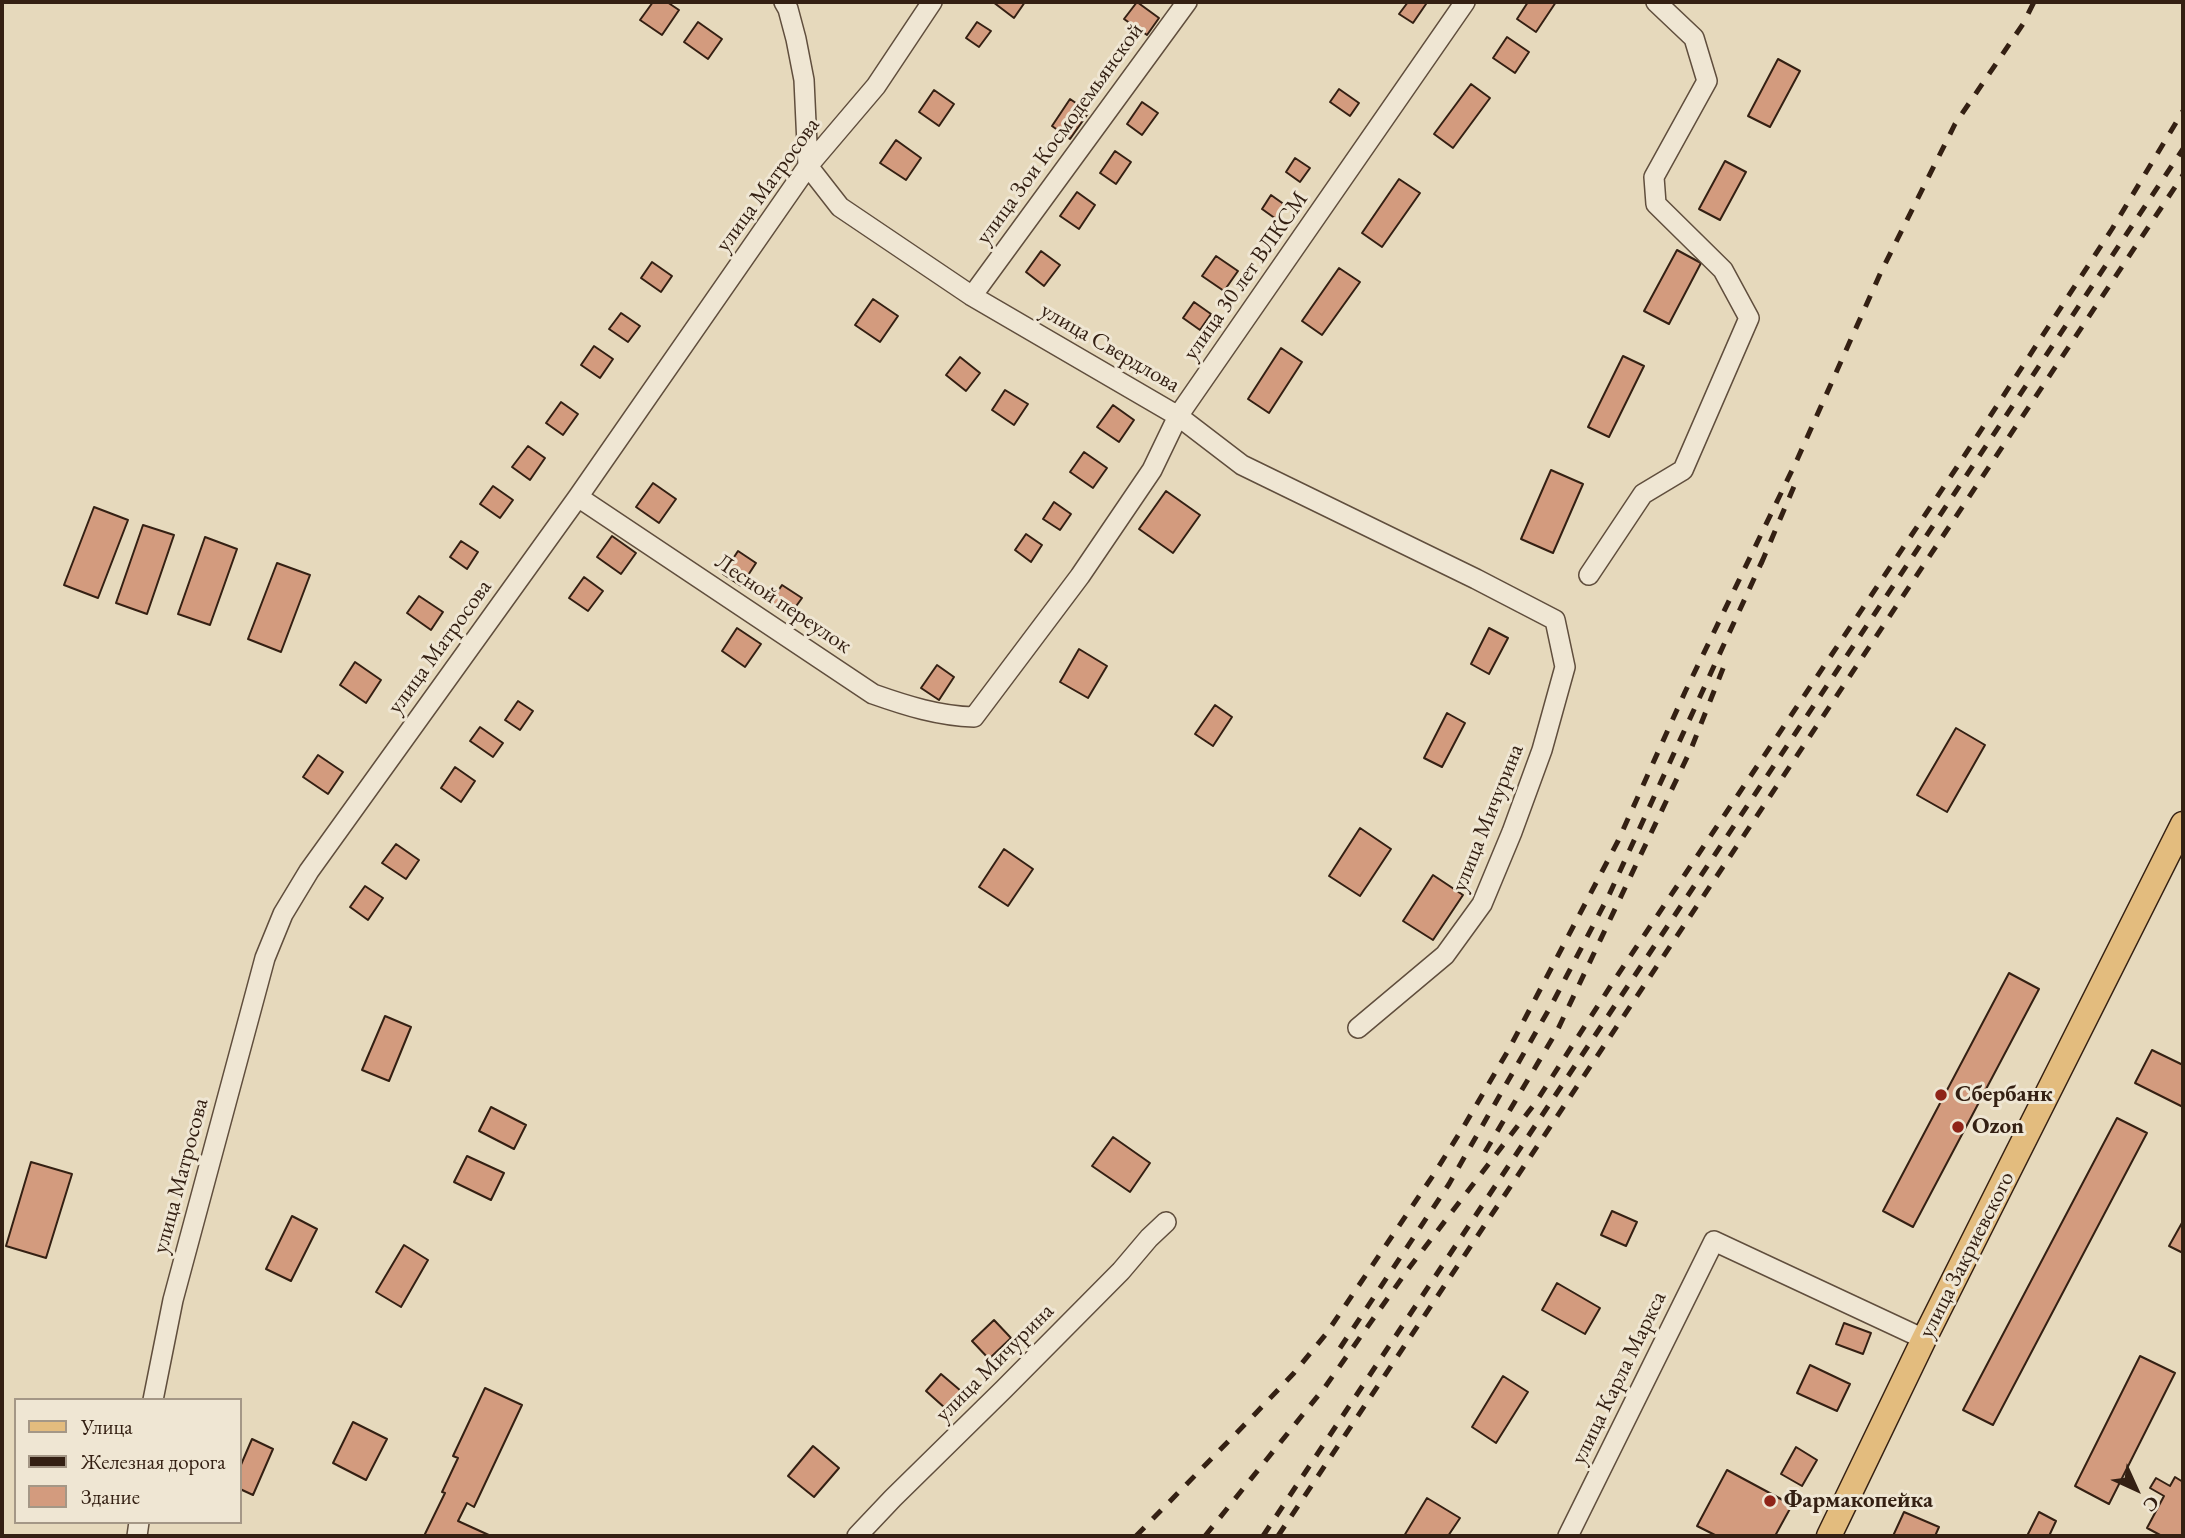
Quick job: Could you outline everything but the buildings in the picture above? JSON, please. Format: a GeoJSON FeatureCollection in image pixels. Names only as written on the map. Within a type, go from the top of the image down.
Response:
{"type":"FeatureCollection","features":[{"type":"Feature","properties":{"kind":"main road","name":"улица Закриевского"},"geometry":{"type":"LineString","coordinates":[[1829,1536],[1924,1339],[2183,824]]}},
{"type":"Feature","properties":{"kind":"street"},"geometry":{"type":"LineString","coordinates":[[783,2],[788,9],[804,80],[808,166]]}},
{"type":"Feature","properties":{"kind":"street","name":"улица Матросова"},"geometry":{"type":"LineString","coordinates":[[153,1398],[180,1274],[265,958],[283,914],[309,871],[578,497],[808,166],[876,86],[932,2]]}},
{"type":"Feature","properties":{"kind":"street","name":"улица Зои Космодемьянской"},"geometry":{"type":"LineString","coordinates":[[972,296],[1187,2]]}},
{"type":"Feature","properties":{"kind":"street","name":"улица 30 лет ВЛКСМ"},"geometry":{"type":"LineString","coordinates":[[974,717],[1080,576],[1152,470],[1178,416],[1465,2]]}},
{"type":"Feature","properties":{"kind":"street"},"geometry":{"type":"LineString","coordinates":[[1589,575],[1643,494],[1683,470],[1749,318],[1723,270],[1656,204],[1654,177],[1707,81],[1694,38],[1656,2]]}},
{"type":"Feature","properties":{"kind":"street","name":"улица Свердлова"},"geometry":{"type":"LineString","coordinates":[[808,166],[840,207],[972,296],[1178,416],[1242,465],[1555,620]]}},
{"type":"Feature","properties":{"kind":"street","name":"Лесной переулок"},"geometry":{"type":"LineString","coordinates":[[578,497],[873,694],[918,709],[952,716],[974,717]]}},
{"type":"Feature","properties":{"kind":"street","name":"улица Мичурина"},"geometry":{"type":"LineString","coordinates":[[1358,1028],[1445,954],[1482,904],[1542,750],[1565,667],[1555,620]]}},
{"type":"Feature","properties":{"kind":"street","name":"улица Мичурина"},"geometry":{"type":"LineString","coordinates":[[857,1536],[1082,1311],[1166,1222]]}},
{"type":"Feature","properties":{"kind":"street","name":"улица Карла Маркса"},"geometry":{"type":"LineString","coordinates":[[1567,1536],[1714,1241],[1924,1339]]}},
{"type":"Feature","properties":{"kind":"railway"},"geometry":{"type":"LineString","coordinates":[[1136,1536],[1294,1373],[1326,1334],[1464,1126],[1509,1049],[1618,841],[1685,692],[1797,460],[1881,272],[1955,124],[2023,24],[2034,2]]}},
{"type":"Feature","properties":{"kind":"railway"},"geometry":{"type":"LineString","coordinates":[[1205,1536],[1325,1387],[1409,1268],[1536,1102],[1617,976],[1957,467],[2112,229],[2183,111]]}},
{"type":"Feature","properties":{"kind":"railway"},"geometry":{"type":"LineString","coordinates":[[1263,1536],[2183,149]]}},
{"type":"Feature","properties":{"kind":"railway"},"geometry":{"type":"LineString","coordinates":[[1278,1536],[2183,175]]}},
{"type":"Feature","properties":{"kind":"railway"},"geometry":{"type":"LineString","coordinates":[[1761,564],[1795,484]]}},
{"type":"Feature","properties":{"kind":"railway"},"geometry":{"type":"LineString","coordinates":[[1340,1348],[1449,1184],[1552,1004],[1609,895],[1764,557]]}},
{"type":"Feature","properties":{"kind":"railway"},"geometry":{"type":"LineString","coordinates":[[1485,1152],[1558,1029],[1691,749],[1724,666]]}},
{"type":"Feature","properties":{"kind":"place","name":"Сбербанк"},"geometry":{"type":"Point","coordinates":[1941,1095]}},
{"type":"Feature","properties":{"kind":"place","name":"Ozon"},"geometry":{"type":"Point","coordinates":[1958,1127]}},
{"type":"Feature","properties":{"kind":"place","name":"Фармакопейка"},"geometry":{"type":"Point","coordinates":[1770,1501]}}]}
